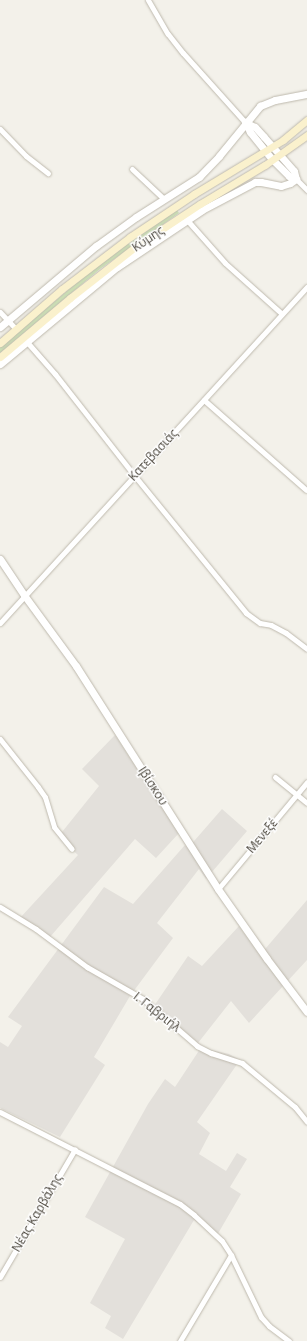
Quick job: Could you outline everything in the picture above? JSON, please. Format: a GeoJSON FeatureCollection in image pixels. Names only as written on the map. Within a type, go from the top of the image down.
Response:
{"type":"FeatureCollection","features":[{"type":"Feature","properties":{"kind":"main road","name":"Κύμης"},"geometry":{"type":"LineString","coordinates":[[0,343],[96,262],[130,237],[194,194],[266,151],[307,120]]}},
{"type":"Feature","properties":{"kind":"main road","name":"Κύμης"},"geometry":{"type":"LineString","coordinates":[[0,358],[70,298],[130,251],[200,204],[273,160],[307,135]]}},
{"type":"Feature","properties":{"kind":"street"},"geometry":{"type":"LineString","coordinates":[[148,0],[168,34],[183,53],[246,122],[255,127],[294,171],[296,179]]}},
{"type":"Feature","properties":{"kind":"street"},"geometry":{"type":"LineString","coordinates":[[0,327],[96,246],[204,172],[255,111],[266,103],[307,94]]}},
{"type":"Feature","properties":{"kind":"street"},"geometry":{"type":"LineString","coordinates":[[246,122],[250,132],[273,160],[289,176],[296,179],[307,190]]}},
{"type":"Feature","properties":{"kind":"street"},"geometry":{"type":"LineString","coordinates":[[0,129],[26,156],[48,173]]}},
{"type":"Feature","properties":{"kind":"street"},"geometry":{"type":"LineString","coordinates":[[132,169],[164,199]]}},
{"type":"Feature","properties":{"kind":"street"},"geometry":{"type":"LineString","coordinates":[[0,364],[65,308],[118,267],[202,210],[256,182],[281,186],[296,179]]}},
{"type":"Feature","properties":{"kind":"street"},"geometry":{"type":"LineString","coordinates":[[186,220],[225,264],[282,314]]}},
{"type":"Feature","properties":{"kind":"street","name":"Κατεβασιάς"},"geometry":{"type":"LineString","coordinates":[[0,623],[24,595],[307,288]]}},
{"type":"Feature","properties":{"kind":"street"},"geometry":{"type":"LineString","coordinates":[[0,312],[16,329]]}},
{"type":"Feature","properties":{"kind":"street"},"geometry":{"type":"LineString","coordinates":[[27,342],[55,374],[134,475],[246,613],[260,623],[271,625],[286,633],[307,649]]}},
{"type":"Feature","properties":{"kind":"street"},"geometry":{"type":"LineString","coordinates":[[204,400],[306,490]]}},
{"type":"Feature","properties":{"kind":"street","name":"Ιβίσκου"},"geometry":{"type":"LineString","coordinates":[[0,558],[24,595],[76,666],[201,860],[218,889],[267,959],[307,1012]]}},
{"type":"Feature","properties":{"kind":"street"},"geometry":{"type":"LineString","coordinates":[[0,739],[45,797],[54,827],[72,849]]}},
{"type":"Feature","properties":{"kind":"street"},"geometry":{"type":"LineString","coordinates":[[275,777],[307,803]]}},
{"type":"Feature","properties":{"kind":"street","name":"Μενεξέ"},"geometry":{"type":"LineString","coordinates":[[218,889],[307,782]]}},
{"type":"Feature","properties":{"kind":"street","name":"Ι. Γαβριήλ"},"geometry":{"type":"LineString","coordinates":[[0,907],[36,929],[87,967],[143,999],[197,1046],[211,1053],[242,1063],[295,1107],[307,1122]]}},
{"type":"Feature","properties":{"kind":"street"},"geometry":{"type":"LineString","coordinates":[[0,1112],[75,1149],[120,1175],[180,1204],[209,1228],[222,1242],[231,1255],[261,1317],[269,1326],[289,1341]]}},
{"type":"Feature","properties":{"kind":"street","name":"Νέας Καρβάλης"},"geometry":{"type":"LineString","coordinates":[[0,1277],[75,1149]]}},
{"type":"Feature","properties":{"kind":"street"},"geometry":{"type":"LineString","coordinates":[[180,1341],[231,1255]]}},
{"type":"Feature","properties":{"kind":"shaded area"},"geometry":{"type":"Polygon","coordinates":[[[115,735],[179,833],[156,858],[135,839],[50,937],[20,918],[78,855],[58,837],[99,786],[82,769],[115,735]]]}},
{"type":"Feature","properties":{"kind":"shaded area"},"geometry":{"type":"Polygon","coordinates":[[[222,809],[247,831],[206,879],[199,869],[157,923],[173,938],[130,996],[94,1057],[105,1065],[60,1137],[0,1108],[0,1042],[8,1047],[22,1026],[8,1017],[104,887],[133,904],[185,845],[188,848],[222,809]]]}},
{"type":"Feature","properties":{"kind":"shaded area"},"geometry":{"type":"Polygon","coordinates":[[[307,900],[307,960],[249,1023],[231,1001],[198,1043],[154,1006],[188,956],[202,966],[239,926],[260,955],[307,900]]]}},
{"type":"Feature","properties":{"kind":"shaded area"},"geometry":{"type":"Polygon","coordinates":[[[202,1046],[211,1050],[229,1054],[240,1060],[197,1122],[210,1133],[199,1154],[226,1171],[237,1153],[247,1159],[230,1187],[241,1194],[216,1237],[194,1220],[123,1339],[105,1328],[111,1316],[90,1303],[125,1239],[85,1217],[148,1104],[165,1079],[175,1087],[202,1046]]]}},
{"type":"Feature","properties":{"kind":"green space"},"geometry":{"type":"Polygon","coordinates":[[[177,210],[179,213],[100,269],[0,353],[0,347],[98,265],[177,210]]]}}]}
